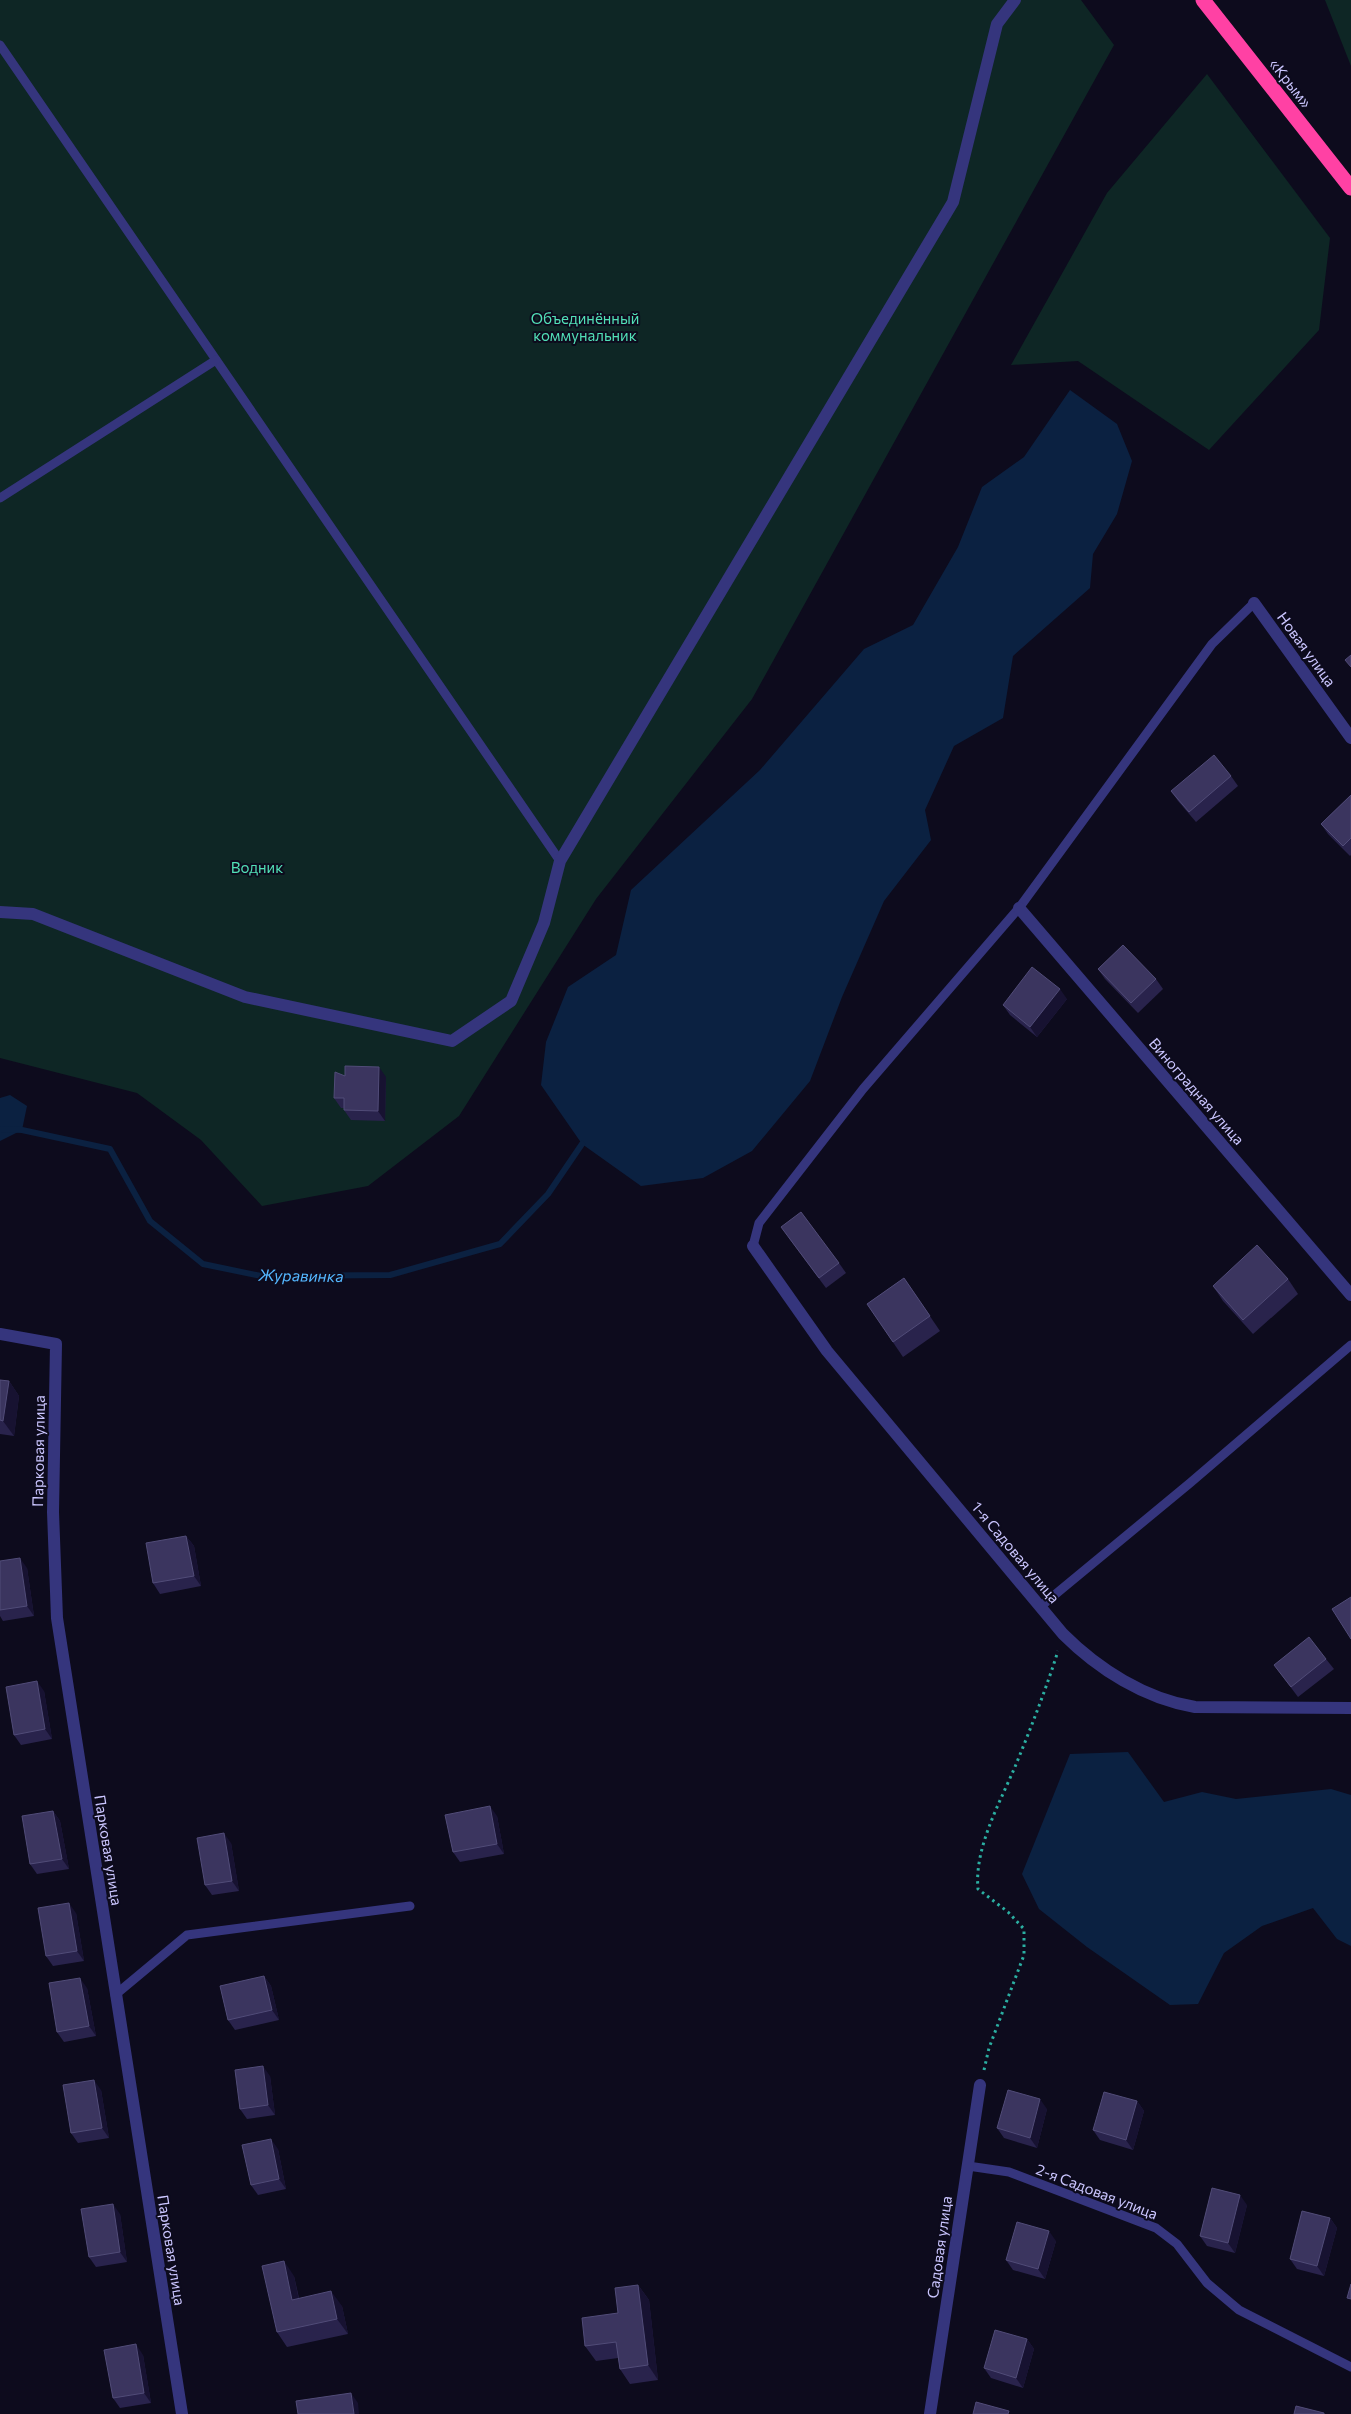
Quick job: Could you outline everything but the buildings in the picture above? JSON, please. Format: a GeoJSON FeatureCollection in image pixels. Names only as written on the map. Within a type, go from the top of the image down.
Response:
{"type":"FeatureCollection","features":[{"type":"Feature","properties":{"kind":"highway","name":"«Крым»"},"geometry":{"type":"LineString","coordinates":[[1203,0],[1351,188]]}},
{"type":"Feature","properties":{"kind":"street"},"geometry":{"type":"LineString","coordinates":[[0,912],[33,914],[245,997],[452,1041],[511,1002],[544,923],[560,861],[953,202],[997,24],[1015,0]]}},
{"type":"Feature","properties":{"kind":"street","name":"Новая улица"},"geometry":{"type":"LineString","coordinates":[[1254,603],[1351,738]]}},
{"type":"Feature","properties":{"kind":"street","name":"Виноградная улица"},"geometry":{"type":"LineString","coordinates":[[1019,908],[1351,1295]]}},
{"type":"Feature","properties":{"kind":"street","name":"1-я Садовая улица"},"geometry":{"type":"LineString","coordinates":[[753,1246],[827,1351],[1063,1634],[1082,1653],[1143,1691],[1169,1703],[1194,1707],[1351,1708]]}},
{"type":"Feature","properties":{"kind":"street","name":"Парковая улица"},"geometry":{"type":"LineString","coordinates":[[0,1334],[56,1344],[53,1512],[57,1618],[182,2414]]}},
{"type":"Feature","properties":{"kind":"street","name":"Садовая улица"},"geometry":{"type":"LineString","coordinates":[[930,2414],[980,2085]]}},
{"type":"Feature","properties":{"kind":"lane"},"geometry":{"type":"LineString","coordinates":[[0,45],[560,861]]}},
{"type":"Feature","properties":{"kind":"lane"},"geometry":{"type":"LineString","coordinates":[[0,498],[216,360]]}},
{"type":"Feature","properties":{"kind":"lane"},"geometry":{"type":"LineString","coordinates":[[753,1246],[759,1223],[851,1105],[1019,908],[1212,644],[1254,603]]}},
{"type":"Feature","properties":{"kind":"lane"},"geometry":{"type":"LineString","coordinates":[[1040,1606],[1351,1345]]}},
{"type":"Feature","properties":{"kind":"lane"},"geometry":{"type":"LineString","coordinates":[[115,1995],[187,1935],[410,1906]]}},
{"type":"Feature","properties":{"kind":"lane","name":"2-я Садовая улица"},"geometry":{"type":"LineString","coordinates":[[968,2166],[1009,2172],[1156,2228],[1177,2244],[1207,2283],[1239,2310],[1351,2367]]}},
{"type":"Feature","properties":{"kind":"path"},"geometry":{"type":"LineString","coordinates":[[980,2085],[989,2048],[1024,1955],[1024,1929],[1008,1912],[978,1889],[977,1873],[986,1840],[1044,1696],[1063,1634]]}},
{"type":"Feature","properties":{"kind":"green space","name":"Объединённый коммунальник"},"geometry":{"type":"Polygon","coordinates":[[[0,0],[1081,0],[1114,45],[752,699],[596,899],[459,1116],[368,1186],[262,1206],[201,1140],[137,1093],[0,1058],[0,0]]]}},
{"type":"Feature","properties":{"kind":"green space"},"geometry":{"type":"Polygon","coordinates":[[[1325,0],[1351,0],[1351,66],[1325,0]]]}},
{"type":"Feature","properties":{"kind":"green space"},"geometry":{"type":"Polygon","coordinates":[[[1207,74],[1330,238],[1319,330],[1209,450],[1078,361],[1011,365],[1107,193],[1207,74]]]}},
{"type":"Feature","properties":{"kind":"water"},"geometry":{"type":"Polygon","coordinates":[[[1070,390],[1117,424],[1132,461],[1117,514],[1093,554],[1090,588],[1013,656],[1003,718],[954,746],[925,810],[931,840],[884,901],[842,997],[810,1081],[752,1151],[703,1178],[641,1186],[582,1144],[541,1085],[546,1042],[568,987],[616,955],[631,890],[760,770],[864,649],[913,625],[958,547],[982,487],[1024,457],[1070,390]]]}},
{"type":"Feature","properties":{"kind":"water"},"geometry":{"type":"Polygon","coordinates":[[[10,1095],[27,1106],[22,1130],[0,1141],[0,1098],[10,1095]]]}},
{"type":"Feature","properties":{"kind":"water"},"geometry":{"type":"Polygon","coordinates":[[[1128,1752],[1164,1802],[1202,1792],[1236,1799],[1331,1789],[1351,1795],[1351,1946],[1337,1939],[1313,1908],[1262,1926],[1224,1953],[1198,2004],[1170,2005],[1087,1947],[1039,1909],[1022,1874],[1070,1754],[1128,1752]]]}},
{"type":"Feature","properties":{"kind":"waterway","name":"Журавинка"},"geometry":{"type":"LineString","coordinates":[[0,1129],[22,1130],[110,1149],[150,1221],[203,1264],[261,1276],[390,1275],[500,1244],[548,1194],[582,1144]]}},
{"type":"Feature","properties":{"kind":"park label","name":"Водник"},"geometry":{"type":"Point","coordinates":[257,867]}}]}
